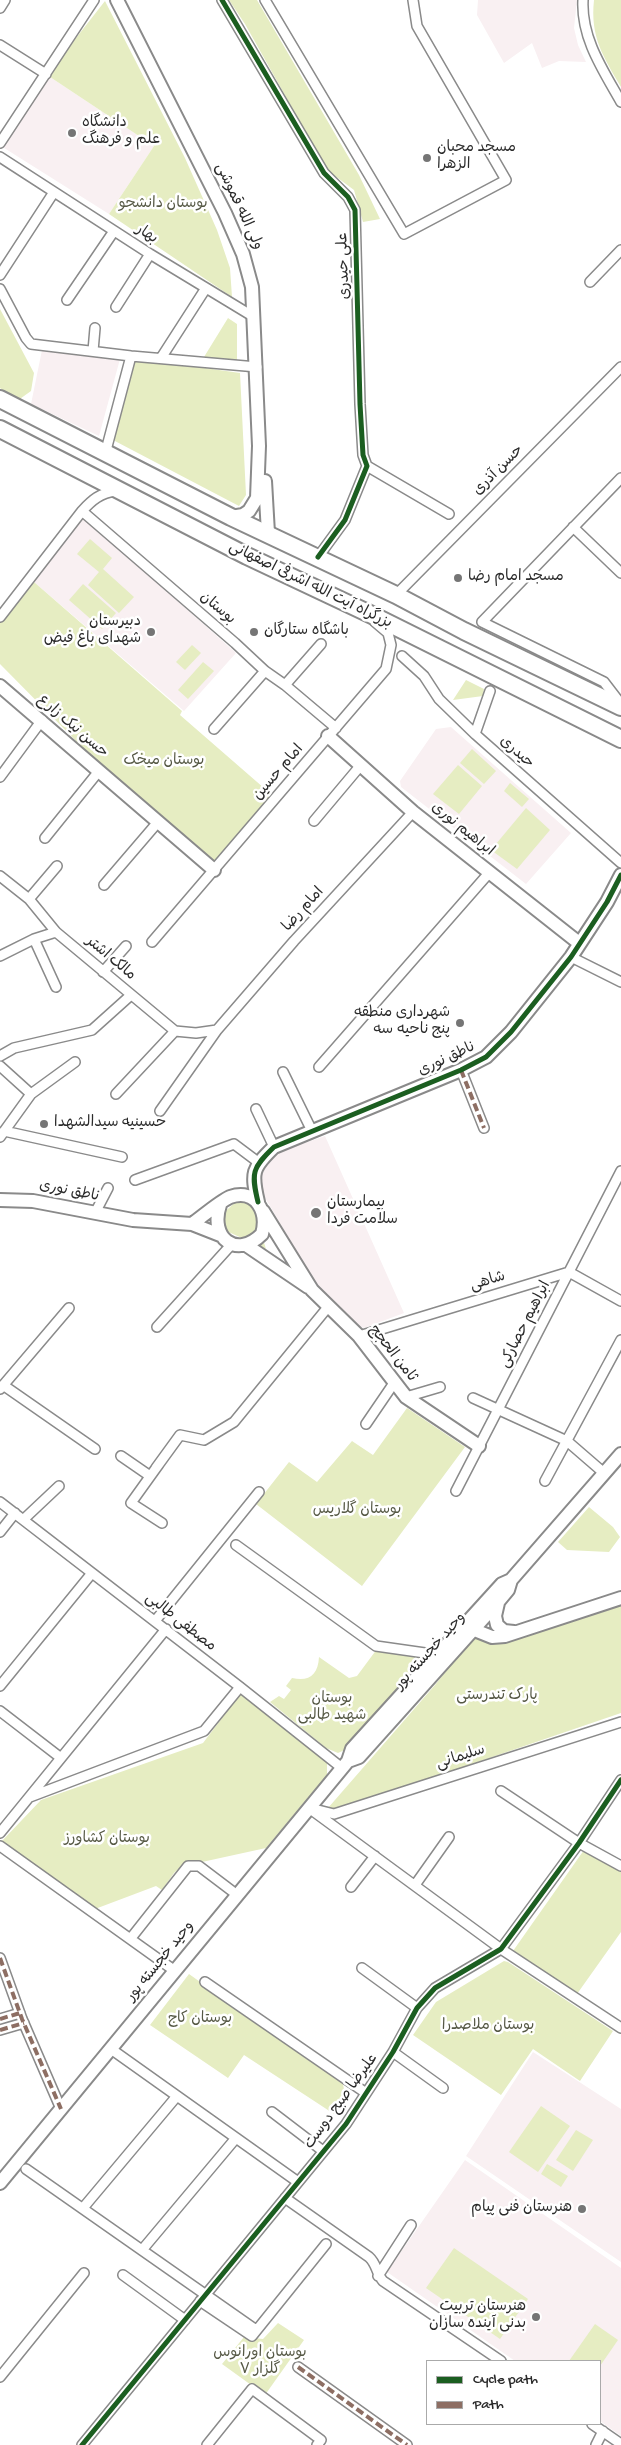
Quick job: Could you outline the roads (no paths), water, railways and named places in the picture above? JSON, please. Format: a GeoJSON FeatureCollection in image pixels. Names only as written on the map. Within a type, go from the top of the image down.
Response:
{"type":"FeatureCollection","features":[{"type":"Feature","properties":{"kind":"highway"},"geometry":{"type":"LineString","coordinates":[[0,393],[22,409]]}},
{"type":"Feature","properties":{"kind":"highway","name":"بزرگراه آیت الله اشرفی اصفهانی"},"geometry":{"type":"LineString","coordinates":[[0,399],[231,517],[318,557],[490,644],[621,706]]}},
{"type":"Feature","properties":{"kind":"highway","name":"بزرگراه آیت الله اشرفی اصفهانی"},"geometry":{"type":"LineString","coordinates":[[0,429],[118,491],[621,739]]}},
{"type":"Feature","properties":{"kind":"highway"},"geometry":{"type":"LineString","coordinates":[[433,647],[443,647],[452,642],[451,630],[445,621]]}},
{"type":"Feature","properties":{"kind":"highway"},"geometry":{"type":"LineString","coordinates":[[477,668],[472,659],[471,650],[479,644],[490,644]]}},
{"type":"Feature","properties":{"kind":"street"},"geometry":{"type":"LineString","coordinates":[[0,8],[5,0]]}},
{"type":"Feature","properties":{"kind":"street"},"geometry":{"type":"LineString","coordinates":[[0,143],[94,0]]}},
{"type":"Feature","properties":{"kind":"street","name":"ولی الله قموشی"},"geometry":{"type":"LineString","coordinates":[[117,0],[226,213],[248,271],[254,317],[256,367],[259,446],[257,498],[249,511],[243,515],[231,517]]}},
{"type":"Feature","properties":{"kind":"street","name":"علی حیدری"},"geometry":{"type":"LineString","coordinates":[[222,0],[324,173],[348,197],[355,210],[360,404],[363,455],[367,466]]}},
{"type":"Feature","properties":{"kind":"street"},"geometry":{"type":"LineString","coordinates":[[266,0],[404,234],[506,180],[417,26],[413,0]]}},
{"type":"Feature","properties":{"kind":"street"},"geometry":{"type":"LineString","coordinates":[[584,0],[589,41],[594,54],[621,102]]}},
{"type":"Feature","properties":{"kind":"street"},"geometry":{"type":"LineString","coordinates":[[586,20],[589,0]]}},
{"type":"Feature","properties":{"kind":"street"},"geometry":{"type":"LineString","coordinates":[[0,45],[46,74]]}},
{"type":"Feature","properties":{"kind":"street","name":"بهار"},"geometry":{"type":"LineString","coordinates":[[0,157],[150,254],[254,317]]}},
{"type":"Feature","properties":{"kind":"street"},"geometry":{"type":"LineString","coordinates":[[0,275],[54,192]]}},
{"type":"Feature","properties":{"kind":"street"},"geometry":{"type":"LineString","coordinates":[[67,300],[114,231]]}},
{"type":"Feature","properties":{"kind":"street"},"geometry":{"type":"LineString","coordinates":[[590,282],[621,250]]}},
{"type":"Feature","properties":{"kind":"street"},"geometry":{"type":"LineString","coordinates":[[116,307],[150,254]]}},
{"type":"Feature","properties":{"kind":"street"},"geometry":{"type":"LineString","coordinates":[[160,358],[206,288]]}},
{"type":"Feature","properties":{"kind":"street"},"geometry":{"type":"LineString","coordinates":[[0,289],[31,344],[131,356],[256,367]]}},
{"type":"Feature","properties":{"kind":"street"},"geometry":{"type":"LineString","coordinates":[[93,351],[95,328]]}},
{"type":"Feature","properties":{"kind":"street"},"geometry":{"type":"LineString","coordinates":[[105,454],[131,356]]}},
{"type":"Feature","properties":{"kind":"street","name":"حسن آذری"},"geometry":{"type":"LineString","coordinates":[[396,595],[621,367]]}},
{"type":"Feature","properties":{"kind":"street","name":"ولی الله قموشی"},"geometry":{"type":"LineString","coordinates":[[259,446],[264,476],[268,534]]}},
{"type":"Feature","properties":{"kind":"street"},"geometry":{"type":"LineString","coordinates":[[318,557],[344,520],[367,466],[449,514]]}},
{"type":"Feature","properties":{"kind":"street"},"geometry":{"type":"LineString","coordinates":[[620,481],[482,622],[604,682],[621,706]]}},
{"type":"Feature","properties":{"kind":"street"},"geometry":{"type":"LineString","coordinates":[[0,617],[94,498],[105,492],[118,491]]}},
{"type":"Feature","properties":{"kind":"street","name":"بوستان"},"geometry":{"type":"LineString","coordinates":[[82,511],[236,643],[265,671],[285,685],[332,732]]}},
{"type":"Feature","properties":{"kind":"street"},"geometry":{"type":"LineString","coordinates":[[574,527],[621,573]]}},
{"type":"Feature","properties":{"kind":"street","name":"امام حسین"},"geometry":{"type":"LineString","coordinates":[[152,942],[386,669],[390,662],[391,645],[388,633],[376,623],[372,615]]}},
{"type":"Feature","properties":{"kind":"street"},"geometry":{"type":"LineString","coordinates":[[285,685],[320,644]]}},
{"type":"Feature","properties":{"kind":"street","name":"حیدری"},"geometry":{"type":"LineString","coordinates":[[402,656],[424,676],[439,698],[475,734],[621,863]]}},
{"type":"Feature","properties":{"kind":"street"},"geometry":{"type":"LineString","coordinates":[[214,729],[265,671]]}},
{"type":"Feature","properties":{"kind":"street","name":"حسن نیک زارع"},"geometry":{"type":"LineString","coordinates":[[0,686],[42,720],[98,771],[214,870]]}},
{"type":"Feature","properties":{"kind":"street"},"geometry":{"type":"LineString","coordinates":[[475,734],[490,691]]}},
{"type":"Feature","properties":{"kind":"street"},"geometry":{"type":"LineString","coordinates":[[0,777],[42,720]]}},
{"type":"Feature","properties":{"kind":"street","name":"ابراهیم نوری"},"geometry":{"type":"LineString","coordinates":[[332,732],[361,765],[413,812],[579,943]]}},
{"type":"Feature","properties":{"kind":"street"},"geometry":{"type":"LineString","coordinates":[[314,821],[361,765]]}},
{"type":"Feature","properties":{"kind":"street"},"geometry":{"type":"LineString","coordinates":[[45,838],[98,771]]}},
{"type":"Feature","properties":{"kind":"street","name":"امام رضا"},"geometry":{"type":"LineString","coordinates":[[160,1111],[217,1030],[294,941],[413,812]]}},
{"type":"Feature","properties":{"kind":"street"},"geometry":{"type":"LineString","coordinates":[[104,885],[158,822]]}},
{"type":"Feature","properties":{"kind":"street"},"geometry":{"type":"LineString","coordinates":[[29,899],[57,866]]}},
{"type":"Feature","properties":{"kind":"street"},"geometry":{"type":"LineString","coordinates":[[319,1067],[489,872]]}},
{"type":"Feature","properties":{"kind":"street","name":"ناطق نوری"},"geometry":{"type":"LineString","coordinates":[[258,1162],[274,1147],[461,1070],[486,1057],[511,1032],[571,957],[607,902],[621,875]]}},
{"type":"Feature","properties":{"kind":"street","name":"مالک اشتر"},"geometry":{"type":"LineString","coordinates":[[0,876],[29,899],[56,932],[175,1031]]}},
{"type":"Feature","properties":{"kind":"street"},"geometry":{"type":"LineString","coordinates":[[0,956],[34,939],[56,932]]}},
{"type":"Feature","properties":{"kind":"street"},"geometry":{"type":"LineString","coordinates":[[34,939],[56,987]]}},
{"type":"Feature","properties":{"kind":"street"},"geometry":{"type":"LineString","coordinates":[[103,972],[126,946]]}},
{"type":"Feature","properties":{"kind":"street"},"geometry":{"type":"LineString","coordinates":[[571,957],[621,982]]}},
{"type":"Feature","properties":{"kind":"street"},"geometry":{"type":"LineString","coordinates":[[0,1056],[14,1048],[92,1030],[131,995]]}},
{"type":"Feature","properties":{"kind":"street"},"geometry":{"type":"LineString","coordinates":[[116,1094],[175,1031],[196,1033],[217,1030]]}},
{"type":"Feature","properties":{"kind":"street"},"geometry":{"type":"LineString","coordinates":[[75,1062],[32,1094],[2,1134],[122,1157]]}},
{"type":"Feature","properties":{"kind":"street"},"geometry":{"type":"LineString","coordinates":[[0,1066],[32,1094]]}},
{"type":"Feature","properties":{"kind":"street"},"geometry":{"type":"LineString","coordinates":[[461,1070],[484,1128]]}},
{"type":"Feature","properties":{"kind":"street"},"geometry":{"type":"LineString","coordinates":[[283,1072],[312,1131]]}},
{"type":"Feature","properties":{"kind":"street"},"geometry":{"type":"LineString","coordinates":[[256,1109],[274,1147]]}},
{"type":"Feature","properties":{"kind":"street"},"geometry":{"type":"LineString","coordinates":[[135,1180],[234,1144],[258,1162],[253,1180],[260,1207],[265,1224],[262,1234],[256,1241],[246,1245],[231,1244],[220,1234],[216,1223],[225,1201],[240,1196],[260,1207],[312,1290]]}},
{"type":"Feature","properties":{"kind":"street","name":"ابراهیم حصارکی"},"geometry":{"type":"LineString","coordinates":[[456,1491],[621,1171]]}},
{"type":"Feature","properties":{"kind":"street"},"geometry":{"type":"LineString","coordinates":[[192,1224],[253,1180]]}},
{"type":"Feature","properties":{"kind":"street"},"geometry":{"type":"LineString","coordinates":[[95,1213],[108,1188]]}},
{"type":"Feature","properties":{"kind":"street","name":"ناطق نوری"},"geometry":{"type":"LineString","coordinates":[[0,1200],[33,1201],[133,1220],[192,1224],[220,1234]]}},
{"type":"Feature","properties":{"kind":"street"},"geometry":{"type":"LineString","coordinates":[[156,1327],[231,1244]]}},
{"type":"Feature","properties":{"kind":"street"},"geometry":{"type":"LineString","coordinates":[[246,1245],[312,1290]]}},
{"type":"Feature","properties":{"kind":"street"},"geometry":{"type":"LineString","coordinates":[[569,1272],[621,1301]]}},
{"type":"Feature","properties":{"kind":"street","name":"شاهی"},"geometry":{"type":"LineString","coordinates":[[359,1336],[569,1272]]}},
{"type":"Feature","properties":{"kind":"street","name":"ثامن الحجج"},"geometry":{"type":"LineString","coordinates":[[312,1290],[359,1336],[406,1397],[479,1446]]}},
{"type":"Feature","properties":{"kind":"street"},"geometry":{"type":"LineString","coordinates":[[162,1523],[131,1502],[180,1435],[204,1440],[234,1422],[328,1307]]}},
{"type":"Feature","properties":{"kind":"street"},"geometry":{"type":"LineString","coordinates":[[69,1308],[2,1387],[95,1448]]}},
{"type":"Feature","properties":{"kind":"street"},"geometry":{"type":"LineString","coordinates":[[545,1481],[621,1340]]}},
{"type":"Feature","properties":{"kind":"street"},"geometry":{"type":"LineString","coordinates":[[366,1424],[394,1383]]}},
{"type":"Feature","properties":{"kind":"street"},"geometry":{"type":"LineString","coordinates":[[406,1397],[440,1387]]}},
{"type":"Feature","properties":{"kind":"street"},"geometry":{"type":"LineString","coordinates":[[472,1398],[499,1408],[567,1441],[604,1473]]}},
{"type":"Feature","properties":{"kind":"street","name":"وحید خجسته پور"},"geometry":{"type":"LineString","coordinates":[[0,2183],[345,1765],[352,1749],[439,1655],[498,1602],[508,1590],[511,1580],[621,1454]]}},
{"type":"Feature","properties":{"kind":"street"},"geometry":{"type":"LineString","coordinates":[[121,1456],[155,1469]]}},
{"type":"Feature","properties":{"kind":"street"},"geometry":{"type":"LineString","coordinates":[[24,1519],[59,1486]]}},
{"type":"Feature","properties":{"kind":"street"},"geometry":{"type":"LineString","coordinates":[[155,1621],[259,1492]]}},
{"type":"Feature","properties":{"kind":"street","name":"مصطفی طالبی"},"geometry":{"type":"LineString","coordinates":[[0,1502],[240,1687],[345,1765]]}},
{"type":"Feature","properties":{"kind":"street"},"geometry":{"type":"LineString","coordinates":[[0,1532],[15,1513]]}},
{"type":"Feature","properties":{"kind":"street"},"geometry":{"type":"LineString","coordinates":[[236,1545],[376,1646],[439,1655]]}},
{"type":"Feature","properties":{"kind":"street"},"geometry":{"type":"LineString","coordinates":[[0,1686],[92,1572]]}},
{"type":"Feature","properties":{"kind":"street","name":"وحید خجسته پور"},"geometry":{"type":"LineString","coordinates":[[345,1765],[359,1757],[469,1628],[502,1584],[511,1580]]}},
{"type":"Feature","properties":{"kind":"street"},"geometry":{"type":"LineString","coordinates":[[469,1628],[498,1638],[621,1598]]}},
{"type":"Feature","properties":{"kind":"street"},"geometry":{"type":"LineString","coordinates":[[498,1602],[495,1616],[497,1625],[504,1631],[519,1632]]}},
{"type":"Feature","properties":{"kind":"street"},"geometry":{"type":"LineString","coordinates":[[0,1833],[166,1629]]}},
{"type":"Feature","properties":{"kind":"street"},"geometry":{"type":"LineString","coordinates":[[30,1797],[204,1731],[240,1687]]}},
{"type":"Feature","properties":{"kind":"street"},"geometry":{"type":"LineString","coordinates":[[0,1711],[61,1758]]}},
{"type":"Feature","properties":{"kind":"street","name":"سلیمانی"},"geometry":{"type":"LineString","coordinates":[[309,1808],[334,1814],[621,1722]]}},
{"type":"Feature","properties":{"kind":"street","name":"علیرضا صبح دوست"},"geometry":{"type":"LineString","coordinates":[[82,2445],[346,2124],[393,2052],[416,2008],[435,1988],[501,1949],[579,1843],[621,1780]]}},
{"type":"Feature","properties":{"kind":"street"},"geometry":{"type":"LineString","coordinates":[[501,1791],[579,1843],[621,1866]]}},
{"type":"Feature","properties":{"kind":"street"},"geometry":{"type":"LineString","coordinates":[[309,1808],[501,1949],[621,2028]]}},
{"type":"Feature","properties":{"kind":"street"},"geometry":{"type":"LineString","coordinates":[[415,1885],[449,1837]]}},
{"type":"Feature","properties":{"kind":"street"},"geometry":{"type":"LineString","coordinates":[[0,1846],[175,1971]]}},
{"type":"Feature","properties":{"kind":"street"},"geometry":{"type":"LineString","coordinates":[[351,1887],[375,1856]]}},
{"type":"Feature","properties":{"kind":"street"},"geometry":{"type":"LineString","coordinates":[[131,1938],[188,1866],[199,1866],[232,1891]]}},
{"type":"Feature","properties":{"kind":"street"},"geometry":{"type":"LineString","coordinates":[[0,1958],[24,2023],[61,2109]]}},
{"type":"Feature","properties":{"kind":"street"},"geometry":{"type":"LineString","coordinates":[[362,1968],[416,2008]]}},
{"type":"Feature","properties":{"kind":"street"},"geometry":{"type":"LineString","coordinates":[[205,1982],[366,2093]]}},
{"type":"Feature","properties":{"kind":"street"},"geometry":{"type":"LineString","coordinates":[[0,2019],[20,2013]]}},
{"type":"Feature","properties":{"kind":"street"},"geometry":{"type":"LineString","coordinates":[[0,2030],[24,2023]]}},
{"type":"Feature","properties":{"kind":"street"},"geometry":{"type":"LineString","coordinates":[[111,2048],[298,2182]]}},
{"type":"Feature","properties":{"kind":"street"},"geometry":{"type":"LineString","coordinates":[[393,2052],[443,2088]]}},
{"type":"Feature","properties":{"kind":"street"},"geometry":{"type":"LineString","coordinates":[[83,2208],[177,2096]]}},
{"type":"Feature","properties":{"kind":"street"},"geometry":{"type":"LineString","coordinates":[[272,2112],[323,2151]]}},
{"type":"Feature","properties":{"kind":"street"},"geometry":{"type":"LineString","coordinates":[[142,2250],[236,2138]]}},
{"type":"Feature","properties":{"kind":"street"},"geometry":{"type":"LineString","coordinates":[[26,2169],[142,2250],[203,2298],[256,2330],[326,2244]]}},
{"type":"Feature","properties":{"kind":"street"},"geometry":{"type":"LineString","coordinates":[[284,2198],[369,2256],[375,2263],[378,2276],[499,2360]]}},
{"type":"Feature","properties":{"kind":"street"},"geometry":{"type":"LineString","coordinates":[[378,2276],[411,2225]]}},
{"type":"Feature","properties":{"kind":"street"},"geometry":{"type":"LineString","coordinates":[[0,2377],[84,2274]]}},
{"type":"Feature","properties":{"kind":"street"},"geometry":{"type":"LineString","coordinates":[[123,2275],[185,2320]]}},
{"type":"Feature","properties":{"kind":"street"},"geometry":{"type":"LineString","coordinates":[[298,2367],[407,2445]]}},
{"type":"Feature","properties":{"kind":"street"},"geometry":{"type":"LineString","coordinates":[[207,2445],[252,2389],[319,2443]]}},
{"type":"Feature","properties":{"kind":"street"},"geometry":{"type":"LineString","coordinates":[[593,2425],[621,2444]]}},
{"type":"Feature","properties":{"kind":"street"},"geometry":{"type":"LineString","coordinates":[[596,2445],[603,2432]]}},
{"type":"Feature","properties":{"kind":"place","name":"دانشگاه علم و فرهنگ"},"geometry":{"type":"Point","coordinates":[72,133]}},
{"type":"Feature","properties":{"kind":"place","name":"مسجد محبان الزهرا"},"geometry":{"type":"Point","coordinates":[427,158]}},
{"type":"Feature","properties":{"kind":"place","name":"مسجد امام رضا"},"geometry":{"type":"Point","coordinates":[458,578]}},
{"type":"Feature","properties":{"kind":"place","name":"دبیرستان شهدای باغ فیض"},"geometry":{"type":"Point","coordinates":[151,632]}},
{"type":"Feature","properties":{"kind":"place","name":"باشگاه ستارگان"},"geometry":{"type":"Point","coordinates":[254,632]}},
{"type":"Feature","properties":{"kind":"place","name":"شهرداری منطقه پنج ناحیه سه"},"geometry":{"type":"Point","coordinates":[460,1023]}},
{"type":"Feature","properties":{"kind":"place","name":"حسینیه سیدالشهدا"},"geometry":{"type":"Point","coordinates":[44,1124]}},
{"type":"Feature","properties":{"kind":"place","name":"بیمارستان سلامت فردا"},"geometry":{"type":"Point","coordinates":[316,1213]}},
{"type":"Feature","properties":{"kind":"place","name":"هنرستان فنی پیام"},"geometry":{"type":"Point","coordinates":[582,2209]}},
{"type":"Feature","properties":{"kind":"place","name":"هنرستان تربیت بدنی آینده سازان"},"geometry":{"type":"Point","coordinates":[536,2317]}},
{"type":"Feature","properties":{"kind":"park label","name":"بوستان دانشجو"},"geometry":{"type":"Point","coordinates":[163,205]}},
{"type":"Feature","properties":{"kind":"park label","name":"بوستان میخک"},"geometry":{"type":"Point","coordinates":[164,762]}},
{"type":"Feature","properties":{"kind":"park label","name":"بوستان گلاریس"},"geometry":{"type":"Point","coordinates":[357,1511]}},
{"type":"Feature","properties":{"kind":"park label","name":"پارک تندرستی"},"geometry":{"type":"Point","coordinates":[497,1697]}},
{"type":"Feature","properties":{"kind":"park label","name":"بوستان شهید طالبی"},"geometry":{"type":"Point","coordinates":[332,1708]}},
{"type":"Feature","properties":{"kind":"park label","name":"بوستان کشاورز"},"geometry":{"type":"Point","coordinates":[107,1840]}},
{"type":"Feature","properties":{"kind":"park label","name":"بوستان کاج"},"geometry":{"type":"Point","coordinates":[200,2020]}},
{"type":"Feature","properties":{"kind":"park label","name":"بوستان ملاصدرا"},"geometry":{"type":"Point","coordinates":[488,2027]}},
{"type":"Feature","properties":{"kind":"park label","name":"بوستان اورانوس گلزار ۷"},"geometry":{"type":"Point","coordinates":[260,2362]}}]}
